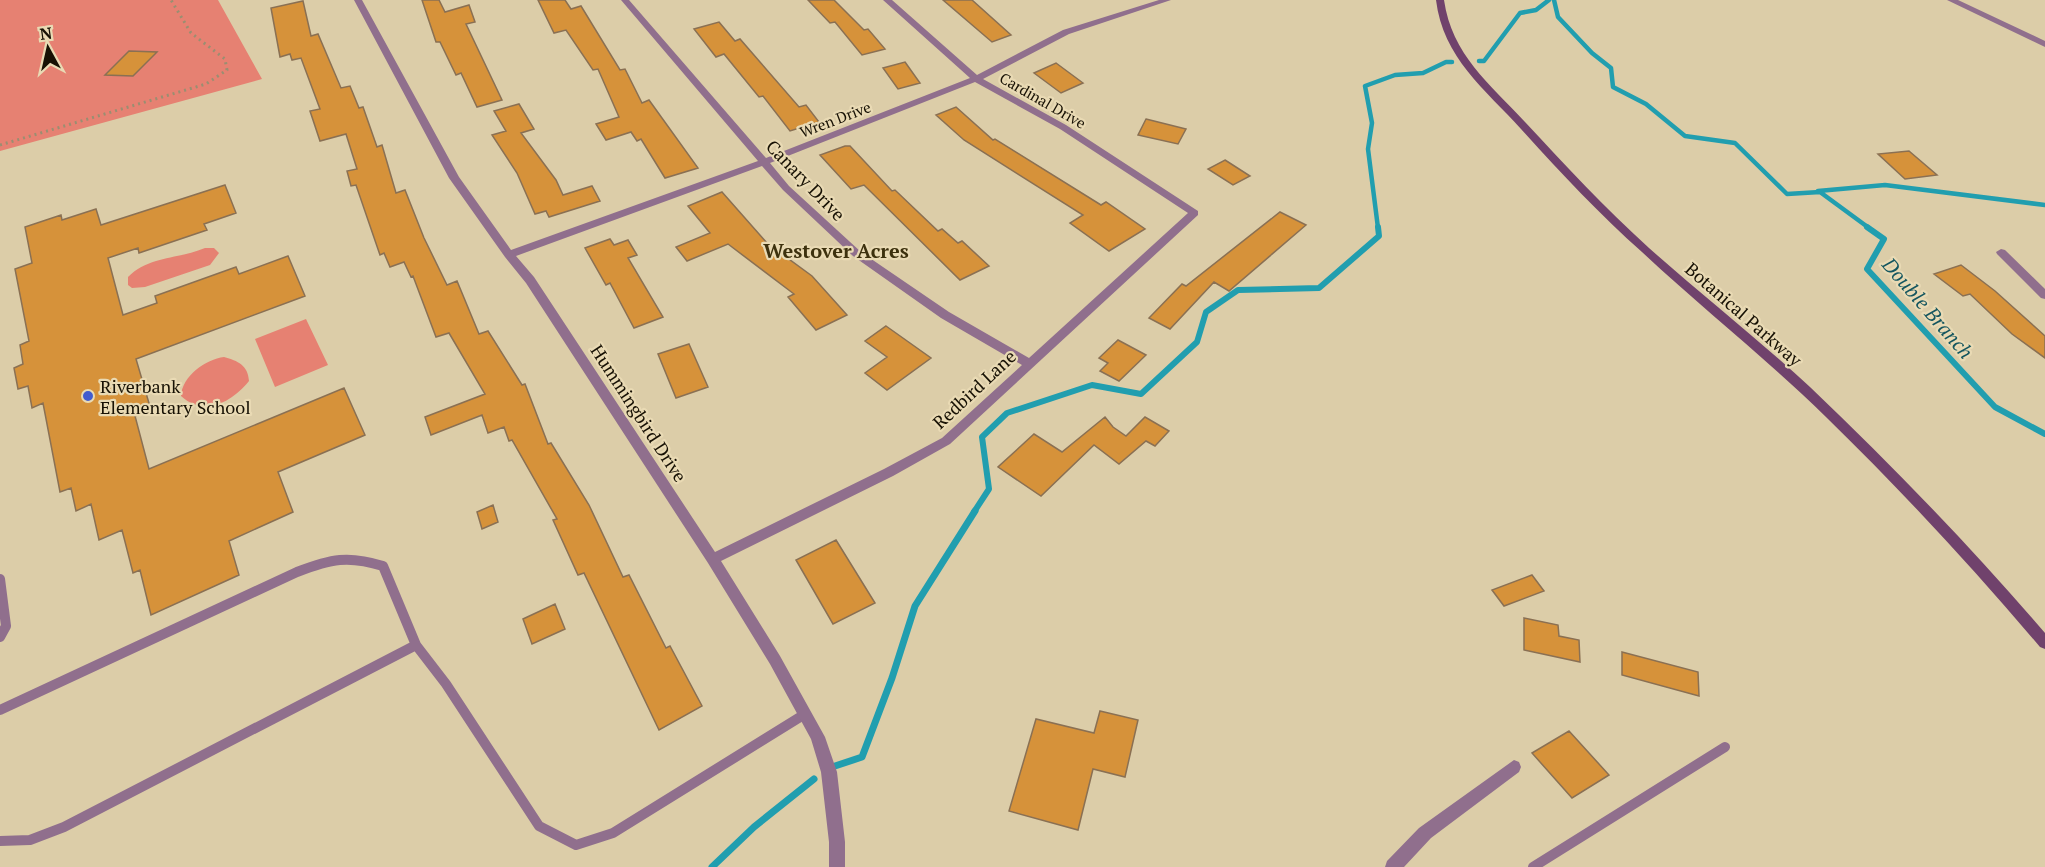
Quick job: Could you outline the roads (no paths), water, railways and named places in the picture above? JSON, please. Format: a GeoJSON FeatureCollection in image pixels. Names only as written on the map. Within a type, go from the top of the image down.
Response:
{"type":"FeatureCollection","features":[{"type":"Feature","properties":{"kind":"street","name":"Hummingbird Drive"},"geometry":{"type":"LineString","coordinates":[[358,0],[454,178],[509,255],[530,280],[713,559],[775,660],[818,737],[829,772],[837,842],[837,867]]}},
{"type":"Feature","properties":{"kind":"street","name":"Canary Drive"},"geometry":{"type":"LineString","coordinates":[[625,0],[786,188],[857,254],[945,315],[1028,363]]}},
{"type":"Feature","properties":{"kind":"street","name":"Cardinal Drive"},"geometry":{"type":"LineString","coordinates":[[886,0],[976,79],[1063,127],[1194,213]]}},
{"type":"Feature","properties":{"kind":"street","name":"Botanical Parkway"},"geometry":{"type":"LineString","coordinates":[[1440,0],[1444,26],[1462,57],[1584,192],[1645,250],[1800,384],[1894,476],[1993,581],[2045,643]]}},
{"type":"Feature","properties":{"kind":"street"},"geometry":{"type":"LineString","coordinates":[[1951,0],[2045,44]]}},
{"type":"Feature","properties":{"kind":"street","name":"Wren Drive"},"geometry":{"type":"LineString","coordinates":[[509,255],[764,162],[976,79],[1066,32],[1161,1]]}},
{"type":"Feature","properties":{"kind":"street","name":"Redbird Lane"},"geometry":{"type":"LineString","coordinates":[[713,559],[753,537],[911,462],[946,441],[1028,363],[1179,229],[1194,213]]}},
{"type":"Feature","properties":{"kind":"street"},"geometry":{"type":"LineString","coordinates":[[2001,252],[2045,295]]}},
{"type":"Feature","properties":{"kind":"street"},"geometry":{"type":"LineString","coordinates":[[1393,867],[1425,833],[1514,767]]}},
{"type":"Feature","properties":{"kind":"lane"},"geometry":{"type":"LineString","coordinates":[[0,710],[297,572],[334,558],[359,558],[383,566],[416,645],[446,684],[539,826],[576,844],[614,833],[805,714]]}},
{"type":"Feature","properties":{"kind":"lane"},"geometry":{"type":"LineString","coordinates":[[0,579],[6,627],[0,637]]}},
{"type":"Feature","properties":{"kind":"lane"},"geometry":{"type":"LineString","coordinates":[[0,842],[30,840],[64,827],[416,645]]}},
{"type":"Feature","properties":{"kind":"lane"},"geometry":{"type":"LineString","coordinates":[[1533,867],[1725,747]]}},
{"type":"Feature","properties":{"kind":"waterway"},"geometry":{"type":"LineString","coordinates":[[1479,61],[1484,61],[1520,13],[1536,10],[1549,0]]}},
{"type":"Feature","properties":{"kind":"waterway","name":"Double Branch"},"geometry":{"type":"LineString","coordinates":[[1554,0],[1558,17],[1592,53],[1611,68],[1613,87],[1646,104],[1685,136],[1735,143],[1787,194],[1820,192],[1869,228]]}},
{"type":"Feature","properties":{"kind":"waterway"},"geometry":{"type":"LineString","coordinates":[[1378,228],[1368,149],[1372,123],[1365,86],[1395,75],[1423,73],[1446,62],[1452,62]]}},
{"type":"Feature","properties":{"kind":"waterway"},"geometry":{"type":"LineString","coordinates":[[1818,191],[1885,185],[2045,205]]}},
{"type":"Feature","properties":{"kind":"waterway"},"geometry":{"type":"LineString","coordinates":[[974,512],[989,489],[982,437],[1007,413],[1092,385],[1141,394],[1197,342],[1206,312],[1238,290],[1319,288],[1379,236],[1378,227]]}},
{"type":"Feature","properties":{"kind":"waterway","name":"Double Branch"},"geometry":{"type":"LineString","coordinates":[[1867,227],[1884,239],[1867,269],[1995,407],[2045,434]]}},
{"type":"Feature","properties":{"kind":"waterway"},"geometry":{"type":"LineString","coordinates":[[835,766],[862,757],[892,678],[915,606],[975,511]]}},
{"type":"Feature","properties":{"kind":"waterway"},"geometry":{"type":"LineString","coordinates":[[712,867],[754,827],[814,779]]}},
{"type":"Feature","properties":{"kind":"place","name":"Riverbank Elementary School"},"geometry":{"type":"Point","coordinates":[88,396]}},
{"type":"Feature","properties":{"kind":"district","name":"Westover Acres"},"geometry":{"type":"Point","coordinates":[836,250]}}]}
